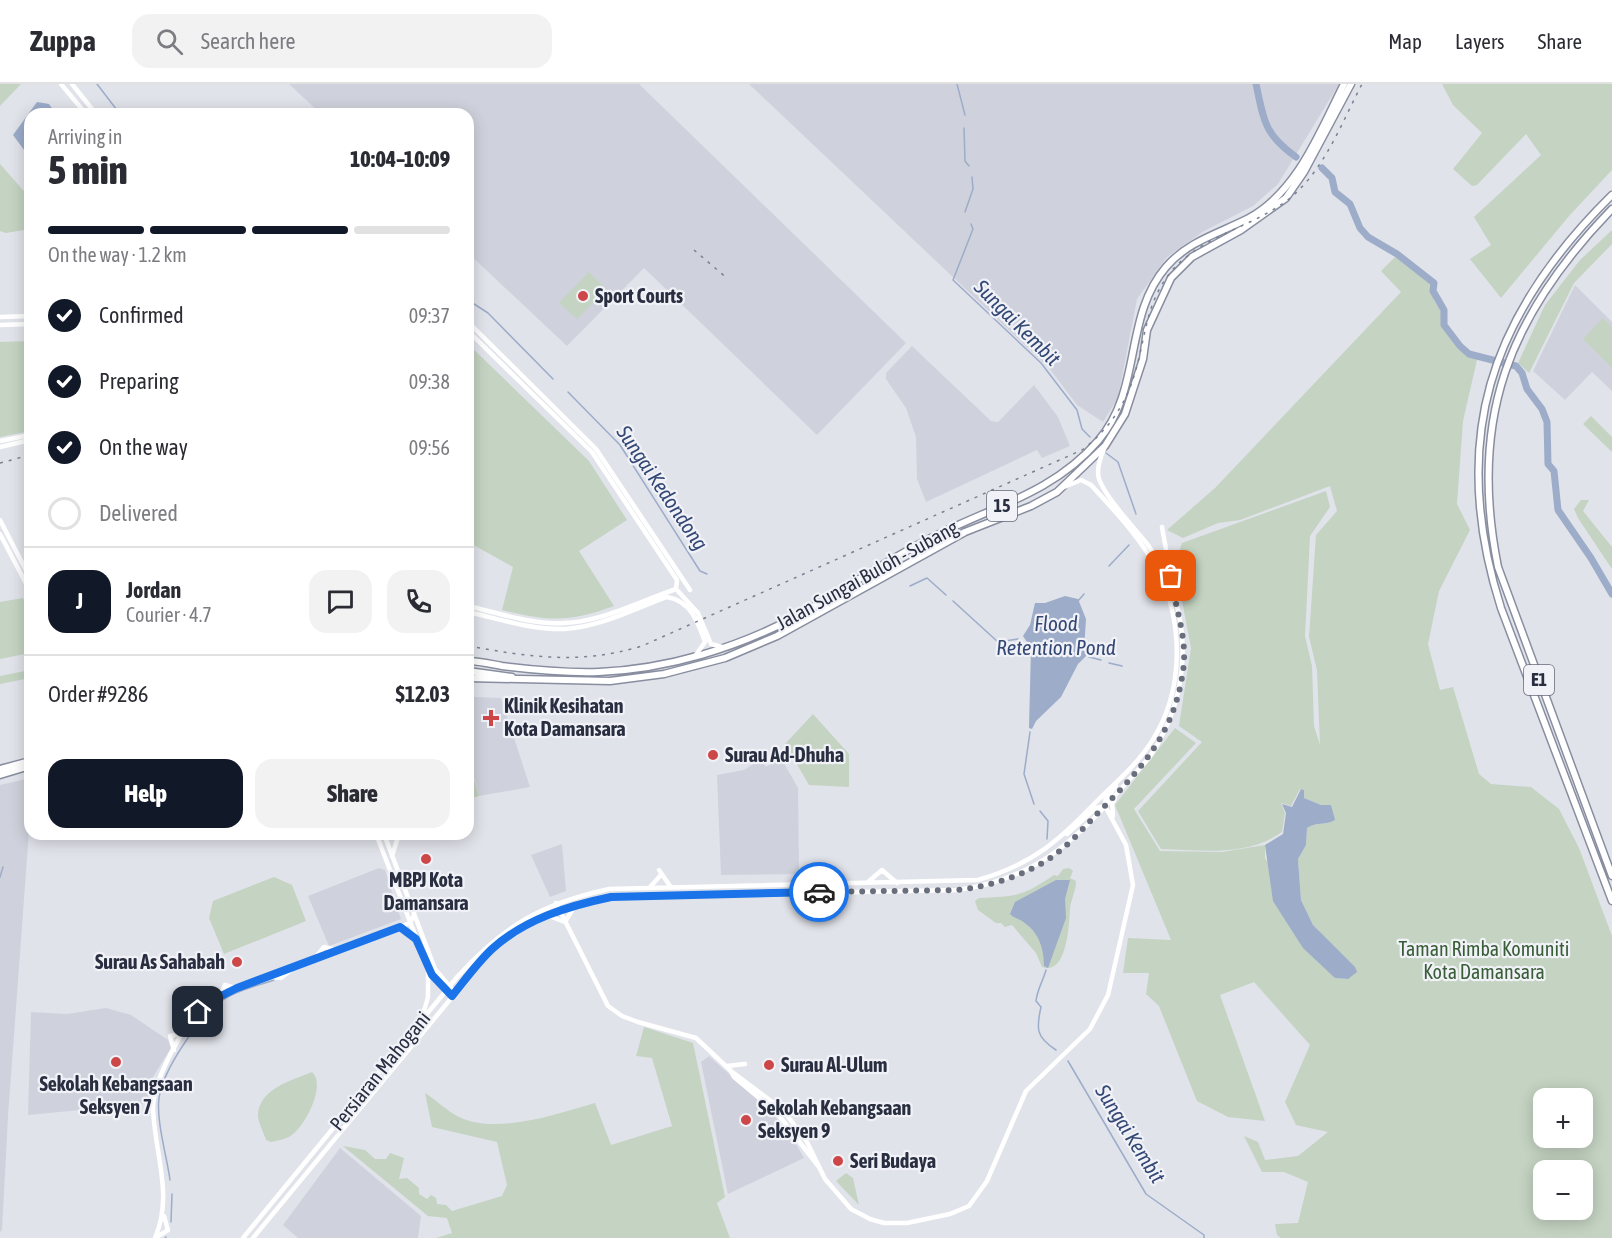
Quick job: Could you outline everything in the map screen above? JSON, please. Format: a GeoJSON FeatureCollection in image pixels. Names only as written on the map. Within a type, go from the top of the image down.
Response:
{"type":"FeatureCollection","features":[{"type":"Feature","properties":{"kind":"highway","name":"Jalan Sungai Buloh - Subang"},"geometry":{"type":"LineString","coordinates":[[474,678],[575,683],[638,679],[725,658],[777,636],[965,532],[1031,507],[1057,492],[1106,446],[1127,408],[1143,359],[1147,330],[1171,278],[1192,257],[1241,230],[1286,198],[1304,172],[1351,84]]}},
{"type":"Feature","properties":{"kind":"highway","name":"Jalan Sungai Buloh - Subang"},"geometry":{"type":"LineString","coordinates":[[474,663],[563,672],[602,672],[650,667],[732,645],[794,617],[931,538],[1026,497],[1061,476],[1100,439],[1120,407],[1134,356],[1137,324],[1152,286],[1166,266],[1183,251],[1250,217],[1276,197],[1299,168],[1343,85]]}},
{"type":"Feature","properties":{"kind":"highway","name":"E1"},"geometry":{"type":"LineString","coordinates":[[1612,195],[1582,224],[1550,263],[1523,305],[1498,356],[1479,438],[1478,502],[1490,574],[1612,901]]}},
{"type":"Feature","properties":{"kind":"highway","name":"E1"},"geometry":{"type":"LineString","coordinates":[[1612,209],[1557,270],[1532,311],[1509,359],[1495,403],[1488,478],[1491,528],[1498,567],[1612,876]]}},
{"type":"Feature","properties":{"kind":"highway","name":"Jalan Sungai Buloh - Subang"},"geometry":{"type":"LineString","coordinates":[[474,671],[495,673],[519,679]]}},
{"type":"Feature","properties":{"kind":"highway"},"geometry":{"type":"LineString","coordinates":[[0,769],[24,762]]}},
{"type":"Feature","properties":{"kind":"highway"},"geometry":{"type":"LineString","coordinates":[[0,775],[24,768]]}},
{"type":"Feature","properties":{"kind":"main road"},"geometry":{"type":"LineString","coordinates":[[62,84],[81,108]]}},
{"type":"Feature","properties":{"kind":"main road"},"geometry":{"type":"LineString","coordinates":[[72,84],[91,108]]}},
{"type":"Feature","properties":{"kind":"main road"},"geometry":{"type":"LineString","coordinates":[[0,316],[24,316]]}},
{"type":"Feature","properties":{"kind":"main road"},"geometry":{"type":"LineString","coordinates":[[0,325],[24,324]]}},
{"type":"Feature","properties":{"kind":"main road"},"geometry":{"type":"LineString","coordinates":[[474,328],[596,449],[690,590]]}},
{"type":"Feature","properties":{"kind":"main road"},"geometry":{"type":"LineString","coordinates":[[474,337],[592,452],[677,580],[678,591],[683,603],[695,616],[705,642],[700,652],[693,657]]}},
{"type":"Feature","properties":{"kind":"main road"},"geometry":{"type":"LineString","coordinates":[[0,441],[24,436]]}},
{"type":"Feature","properties":{"kind":"main road"},"geometry":{"type":"LineString","coordinates":[[0,447],[24,441]]}},
{"type":"Feature","properties":{"kind":"main road","name":"Persiaran Mahogani"},"geometry":{"type":"LineString","coordinates":[[253,1238],[454,994],[501,942],[545,916],[576,905],[611,897],[958,890],[980,887],[1008,880],[1047,861],[1091,821],[1159,744],[1176,704],[1185,650],[1173,594],[1149,548],[1100,481],[1098,467],[1106,446]]}},
{"type":"Feature","properties":{"kind":"main road","name":"Persiaran Mahogani"},"geometry":{"type":"LineString","coordinates":[[243,1238],[458,976],[507,928],[555,903],[609,889],[978,880],[1024,863],[1063,836],[1122,777],[1152,740],[1170,702],[1178,651],[1172,614],[1164,586],[1149,557],[1092,485],[1081,480],[1057,492]]}},
{"type":"Feature","properties":{"kind":"main road"},"geometry":{"type":"LineString","coordinates":[[0,520],[24,566]]}},
{"type":"Feature","properties":{"kind":"main road"},"geometry":{"type":"LineString","coordinates":[[1162,527],[1173,594]]}},
{"type":"Feature","properties":{"kind":"main road"},"geometry":{"type":"LineString","coordinates":[[0,534],[24,580]]}},
{"type":"Feature","properties":{"kind":"main road"},"geometry":{"type":"LineString","coordinates":[[678,591],[698,613],[711,644],[718,647],[732,645]]}},
{"type":"Feature","properties":{"kind":"main road"},"geometry":{"type":"LineString","coordinates":[[474,613],[533,627],[566,629],[593,624],[678,591]]}},
{"type":"Feature","properties":{"kind":"main road"},"geometry":{"type":"LineString","coordinates":[[474,607],[535,621],[567,623],[594,618],[678,591]]}},
{"type":"Feature","properties":{"kind":"main road"},"geometry":{"type":"LineString","coordinates":[[667,597],[683,603]]}},
{"type":"Feature","properties":{"kind":"main road"},"geometry":{"type":"LineString","coordinates":[[729,1068],[734,1077],[777,1113],[819,1167],[837,1195],[851,1209],[870,1219],[908,1223],[950,1214],[969,1206],[987,1181],[1026,1091],[1090,1029],[1108,995],[1133,885],[1120,831],[1105,806],[1105,800],[1122,777]]}},
{"type":"Feature","properties":{"kind":"main road"},"geometry":{"type":"LineString","coordinates":[[1114,819],[1112,804],[1117,793]]}},
{"type":"Feature","properties":{"kind":"main road"},"geometry":{"type":"LineString","coordinates":[[1063,836],[1071,832],[1096,808],[1105,806]]}},
{"type":"Feature","properties":{"kind":"main road"},"geometry":{"type":"LineString","coordinates":[[1091,821],[1103,814],[1114,819]]}},
{"type":"Feature","properties":{"kind":"main road"},"geometry":{"type":"LineString","coordinates":[[378,840],[428,968],[454,994]]}},
{"type":"Feature","properties":{"kind":"main road"},"geometry":{"type":"LineString","coordinates":[[386,840],[414,915],[440,976],[448,989]]}},
{"type":"Feature","properties":{"kind":"main road"},"geometry":{"type":"LineString","coordinates":[[392,856],[397,840]]}},
{"type":"Feature","properties":{"kind":"main road"},"geometry":{"type":"LineString","coordinates":[[864,884],[882,870],[897,883]]}},
{"type":"Feature","properties":{"kind":"main road"},"geometry":{"type":"LineString","coordinates":[[649,888],[660,873],[670,886]]}},
{"type":"Feature","properties":{"kind":"main road"},"geometry":{"type":"LineString","coordinates":[[555,903],[608,1006],[622,1016],[638,1022],[696,1038],[790,1119],[818,1161],[819,1167]]}},
{"type":"Feature","properties":{"kind":"main road"},"geometry":{"type":"LineString","coordinates":[[565,922],[576,905]]}},
{"type":"Feature","properties":{"kind":"main road"},"geometry":{"type":"LineString","coordinates":[[400,927],[406,912]]}},
{"type":"Feature","properties":{"kind":"main road"},"geometry":{"type":"LineString","coordinates":[[156,1238],[168,1230],[164,1213],[164,1188],[153,1108],[158,1078],[198,1012],[219,996],[225,985],[237,988],[270,976],[281,978],[295,967],[410,923],[414,915]]}},
{"type":"Feature","properties":{"kind":"main road"},"geometry":{"type":"LineString","coordinates":[[545,916],[553,916],[565,922]]}},
{"type":"Feature","properties":{"kind":"main road"},"geometry":{"type":"LineString","coordinates":[[400,927],[416,939]]}},
{"type":"Feature","properties":{"kind":"main road"},"geometry":{"type":"LineString","coordinates":[[314,960],[324,947],[339,950]]}},
{"type":"Feature","properties":{"kind":"main road"},"geometry":{"type":"LineString","coordinates":[[421,1021],[428,997],[428,968]]}},
{"type":"Feature","properties":{"kind":"main road"},"geometry":{"type":"LineString","coordinates":[[440,976],[450,979],[458,976]]}},
{"type":"Feature","properties":{"kind":"main road"},"geometry":{"type":"LineString","coordinates":[[174,1050],[170,1036],[184,1033]]}},
{"type":"Feature","properties":{"kind":"main road"},"geometry":{"type":"LineString","coordinates":[[729,1068],[744,1065],[745,1080]]}},
{"type":"Feature","properties":{"kind":"main road"},"geometry":{"type":"LineString","coordinates":[[156,1238],[164,1213]]}},
{"type":"Feature","properties":{"kind":"shaded area"},"geometry":{"type":"Polygon","coordinates":[[[289,84],[639,84],[906,343],[817,435],[644,268],[567,346],[474,259],[474,108],[315,108],[289,84]]]}},
{"type":"Feature","properties":{"kind":"shaded area"},"geometry":{"type":"Polygon","coordinates":[[[749,84],[1339,84],[1278,184],[1253,206],[1204,231],[1167,257],[1137,299],[1118,398],[1103,422],[1077,405],[1049,368],[749,84]]]}},
{"type":"Feature","properties":{"kind":"shaded area"},"geometry":{"type":"Polygon","coordinates":[[[1575,285],[1612,322],[1612,391],[1592,372],[1565,400],[1533,371],[1575,285]]]}},
{"type":"Feature","properties":{"kind":"shaded area"},"geometry":{"type":"Polygon","coordinates":[[[912,346],[991,421],[998,422],[1034,385],[1058,417],[1070,446],[1042,458],[1037,450],[926,502],[917,479],[916,437],[906,408],[886,379],[886,373],[912,346]]]}},
{"type":"Feature","properties":{"kind":"shaded area"},"geometry":{"type":"Polygon","coordinates":[[[474,697],[501,698],[530,787],[479,796],[474,777],[474,697]]]}},
{"type":"Feature","properties":{"kind":"shaded area"},"geometry":{"type":"Polygon","coordinates":[[[781,758],[798,788],[799,874],[721,875],[717,775],[744,770],[761,759],[766,767],[781,758]]]}},
{"type":"Feature","properties":{"kind":"shaded area"},"geometry":{"type":"Polygon","coordinates":[[[24,779],[24,840],[28,840],[2,1230],[0,1232],[0,785],[24,779]]]}},
{"type":"Feature","properties":{"kind":"shaded area"},"geometry":{"type":"Polygon","coordinates":[[[562,844],[566,891],[550,897],[531,855],[562,844]]]}},
{"type":"Feature","properties":{"kind":"shaded area"},"geometry":{"type":"Polygon","coordinates":[[[379,868],[385,870],[401,919],[329,946],[308,896],[379,868]]]}},
{"type":"Feature","properties":{"kind":"shaded area","name":"Sekolah Kebangsaan Seksyen 7"},"geometry":{"type":"Polygon","coordinates":[[[106,1008],[131,1015],[168,1040],[171,1048],[153,1077],[148,1099],[143,1104],[28,1115],[31,1012],[67,1014],[106,1008]]]}},
{"type":"Feature","properties":{"kind":"shaded area","name":"Sekolah Kebangsaan Seksyen 9"},"geometry":{"type":"Polygon","coordinates":[[[709,1056],[768,1109],[789,1132],[804,1158],[728,1194],[701,1062],[709,1056]]]}},
{"type":"Feature","properties":{"kind":"shaded area"},"geometry":{"type":"Polygon","coordinates":[[[340,1148],[421,1216],[418,1238],[298,1238],[283,1225],[340,1148]]]}},
{"type":"Feature","properties":{"kind":"green space"},"geometry":{"type":"Polygon","coordinates":[[[0,84],[21,84],[0,106],[0,84]]]}},
{"type":"Feature","properties":{"kind":"green space"},"geometry":{"type":"Polygon","coordinates":[[[1442,84],[1612,84],[1612,170],[1569,216],[1501,298],[1470,259],[1491,245],[1474,217],[1541,155],[1526,134],[1477,185],[1472,186],[1453,169],[1482,133],[1453,105],[1442,84]]]}},
{"type":"Feature","properties":{"kind":"green space"},"geometry":{"type":"Polygon","coordinates":[[[0,164],[24,191],[24,230],[6,233],[0,231],[0,164]]]}},
{"type":"Feature","properties":{"kind":"green space"},"geometry":{"type":"Polygon","coordinates":[[[1612,230],[1612,244],[1574,283],[1529,373],[1518,363],[1545,305],[1580,260],[1612,230]]]}},
{"type":"Feature","properties":{"kind":"green space","name":"Taman Rimba Komuniti Kota Damansara"},"geometry":{"type":"Polygon","coordinates":[[[1395,257],[1432,284],[1434,300],[1441,311],[1443,327],[1459,348],[1477,360],[1463,421],[1457,504],[1470,530],[1439,591],[1428,644],[1440,690],[1453,687],[1479,774],[1491,784],[1531,787],[1559,809],[1579,848],[1612,936],[1612,1238],[1281,1238],[1277,1235],[1275,1224],[1298,1223],[1308,1182],[1284,1172],[1262,1172],[1244,1136],[1258,1142],[1265,1160],[1298,1156],[1328,1132],[1296,1125],[1285,1102],[1310,1045],[1254,982],[1220,995],[1265,1121],[1228,1117],[1197,1101],[1159,1006],[1146,994],[1149,973],[1123,973],[1128,938],[1171,940],[1115,805],[1175,728],[1196,743],[1134,809],[1160,851],[1222,852],[1265,845],[1265,858],[1335,978],[1348,979],[1325,938],[1313,925],[1301,900],[1298,859],[1306,845],[1307,828],[1334,820],[1331,805],[1321,805],[1304,798],[1304,790],[1300,789],[1291,806],[1281,803],[1285,813],[1282,832],[1268,840],[1239,849],[1208,851],[1161,849],[1138,811],[1202,742],[1179,726],[1191,648],[1175,564],[1182,543],[1326,491],[1330,507],[1310,536],[1305,636],[1312,666],[1314,726],[1320,745],[1317,670],[1309,637],[1316,535],[1337,511],[1330,486],[1240,520],[1218,523],[1183,538],[1167,530],[1215,488],[1401,292],[1381,271],[1395,257]]]}},
{"type":"Feature","properties":{"kind":"green space","name":"Sport Courts"},"geometry":{"type":"Polygon","coordinates":[[[589,272],[606,289],[577,319],[559,303],[589,272]]]}},
{"type":"Feature","properties":{"kind":"green space"},"geometry":{"type":"Polygon","coordinates":[[[1603,318],[1612,327],[1612,368],[1583,339],[1603,318]]]}},
{"type":"Feature","properties":{"kind":"green space"},"geometry":{"type":"Polygon","coordinates":[[[24,341],[24,432],[0,437],[0,342],[24,341]]]}},
{"type":"Feature","properties":{"kind":"green space"},"geometry":{"type":"Polygon","coordinates":[[[474,350],[589,461],[627,520],[579,551],[614,606],[571,618],[546,618],[502,610],[513,567],[474,545],[474,350]]]}},
{"type":"Feature","properties":{"kind":"green space"},"geometry":{"type":"Polygon","coordinates":[[[1591,416],[1612,437],[1612,452],[1583,424],[1591,416]]]}},
{"type":"Feature","properties":{"kind":"green space"},"geometry":{"type":"Polygon","coordinates":[[[1581,500],[1589,500],[1583,511],[1612,547],[1612,569],[1578,518],[1574,509],[1581,500]]]}},
{"type":"Feature","properties":{"kind":"green space"},"geometry":{"type":"Polygon","coordinates":[[[23,598],[24,600],[24,654],[0,659],[0,602],[23,598]]]}},
{"type":"Feature","properties":{"kind":"green space"},"geometry":{"type":"Polygon","coordinates":[[[24,671],[24,679],[0,684],[0,676],[24,671]]]}},
{"type":"Feature","properties":{"kind":"green space"},"geometry":{"type":"Polygon","coordinates":[[[813,714],[849,754],[849,787],[809,785],[785,744],[813,714]]]}},
{"type":"Feature","properties":{"kind":"green space"},"geometry":{"type":"Polygon","coordinates":[[[474,780],[479,796],[474,797],[474,780]]]}},
{"type":"Feature","properties":{"kind":"green space"},"geometry":{"type":"Polygon","coordinates":[[[1069,868],[1073,871],[1070,878],[1076,881],[1065,947],[1057,964],[1050,968],[1042,967],[1036,953],[1012,925],[1005,927],[1001,923],[996,923],[978,910],[975,901],[979,898],[1019,894],[1034,888],[1054,875],[1058,876],[1063,869],[1069,868]]]}},
{"type":"Feature","properties":{"kind":"green space"},"geometry":{"type":"Polygon","coordinates":[[[274,877],[292,885],[306,921],[224,954],[209,918],[213,901],[274,877]]]}},
{"type":"Feature","properties":{"kind":"green space"},"geometry":{"type":"Polygon","coordinates":[[[644,1027],[693,1043],[725,1197],[717,1203],[730,1238],[436,1238],[452,1233],[447,1218],[428,1216],[343,1146],[365,1150],[375,1159],[386,1159],[390,1153],[404,1158],[399,1179],[407,1178],[419,1188],[419,1194],[427,1199],[431,1195],[436,1198],[437,1204],[446,1205],[452,1211],[502,1196],[507,1185],[497,1142],[432,1127],[425,1093],[459,1117],[491,1124],[527,1121],[595,1103],[611,1145],[672,1126],[652,1058],[636,1056],[644,1027]]]}},
{"type":"Feature","properties":{"kind":"green space"},"geometry":{"type":"Polygon","coordinates":[[[312,1072],[316,1078],[317,1087],[312,1106],[301,1125],[289,1137],[271,1142],[266,1140],[258,1117],[263,1099],[286,1082],[312,1072]]]}},
{"type":"Feature","properties":{"kind":"green space"},"geometry":{"type":"Polygon","coordinates":[[[846,1173],[853,1178],[859,1205],[836,1181],[846,1173]]]}},
{"type":"Feature","properties":{"kind":"water"},"geometry":{"type":"Polygon","coordinates":[[[37,102],[49,104],[52,108],[33,108],[37,102]]]}},
{"type":"Feature","properties":{"kind":"water"},"geometry":{"type":"Polygon","coordinates":[[[24,120],[24,150],[13,135],[24,120]]]}},
{"type":"Feature","properties":{"kind":"water","name":"Flood Retention Pond"},"geometry":{"type":"Polygon","coordinates":[[[1065,596],[1078,599],[1086,619],[1084,650],[1087,655],[1078,664],[1061,697],[1036,721],[1032,729],[1029,728],[1031,648],[1023,636],[1030,625],[1035,603],[1045,603],[1065,596]]]}},
{"type":"Feature","properties":{"kind":"water"},"geometry":{"type":"Polygon","coordinates":[[[1301,789],[1304,790],[1304,798],[1321,805],[1331,805],[1335,820],[1307,828],[1306,845],[1298,859],[1301,900],[1313,925],[1355,967],[1357,972],[1348,979],[1335,978],[1303,948],[1273,901],[1265,845],[1283,834],[1286,813],[1282,804],[1292,807],[1301,789]]]}},
{"type":"Feature","properties":{"kind":"water"},"geometry":{"type":"Polygon","coordinates":[[[1056,880],[1070,880],[1065,899],[1066,918],[1048,968],[1044,966],[1042,949],[1035,933],[1024,922],[1010,914],[1015,902],[1056,880]]]}},
{"type":"Feature","properties":{"kind":"waterway","name":"Sungai Kedondong"},"geometry":{"type":"LineString","coordinates":[[97,84],[115,108]]}},
{"type":"Feature","properties":{"kind":"waterway","name":"Sungai Kembit"},"geometry":{"type":"LineString","coordinates":[[957,84],[965,115]]}},
{"type":"Feature","properties":{"kind":"waterway"},"geometry":{"type":"LineString","coordinates":[[1256,84],[1261,108],[1271,134],[1296,157]]}},
{"type":"Feature","properties":{"kind":"waterway","name":"Sungai Kembit"},"geometry":{"type":"LineString","coordinates":[[964,128],[965,161],[969,166]]}},
{"type":"Feature","properties":{"kind":"waterway"},"geometry":{"type":"LineString","coordinates":[[1322,168],[1332,178],[1335,192],[1350,204],[1360,228],[1368,237],[1397,254],[1434,283],[1433,291],[1444,310],[1444,325],[1460,346],[1469,354],[1516,366],[1522,373],[1527,389],[1542,409],[1547,422],[1548,464],[1554,471],[1558,510],[1591,558],[1612,594]]}},
{"type":"Feature","properties":{"kind":"waterway","name":"Sungai Kembit"},"geometry":{"type":"LineString","coordinates":[[965,212],[973,189],[972,177]]}},
{"type":"Feature","properties":{"kind":"waterway","name":"Sungai Kembit"},"geometry":{"type":"LineString","coordinates":[[971,224],[973,229],[953,280],[1041,363],[1077,410],[1082,429],[1090,437]]}},
{"type":"Feature","properties":{"kind":"waterway","name":"Sungai Kedondong"},"geometry":{"type":"LineString","coordinates":[[474,304],[488,313],[553,379]]}},
{"type":"Feature","properties":{"kind":"waterway","name":"Sungai Kedondong"},"geometry":{"type":"LineString","coordinates":[[568,392],[620,445],[700,571],[707,574]]}},
{"type":"Feature","properties":{"kind":"waterway","name":"Sungai Kembit"},"geometry":{"type":"LineString","coordinates":[[1106,453],[1118,462],[1136,514]]}},
{"type":"Feature","properties":{"kind":"waterway","name":"Sungai Kembit"},"geometry":{"type":"LineString","coordinates":[[1109,566],[1129,545]]}},
{"type":"Feature","properties":{"kind":"waterway"},"geometry":{"type":"LineString","coordinates":[[910,586],[927,578],[946,595]]}},
{"type":"Feature","properties":{"kind":"waterway","name":"Sungai Kembit"},"geometry":{"type":"LineString","coordinates":[[1078,601],[1084,594]]}},
{"type":"Feature","properties":{"kind":"waterway"},"geometry":{"type":"LineString","coordinates":[[953,601],[998,642],[1018,639]]}},
{"type":"Feature","properties":{"kind":"waterway"},"geometry":{"type":"LineString","coordinates":[[1089,657],[1101,660]]}},
{"type":"Feature","properties":{"kind":"waterway"},"geometry":{"type":"LineString","coordinates":[[1109,663],[1122,666]]}},
{"type":"Feature","properties":{"kind":"waterway","name":"Sungai Kembit"},"geometry":{"type":"LineString","coordinates":[[1030,732],[1024,774],[1034,804]]}},
{"type":"Feature","properties":{"kind":"waterway","name":"Sungai Kembit"},"geometry":{"type":"LineString","coordinates":[[1040,811],[1048,821],[1047,839]]}},
{"type":"Feature","properties":{"kind":"waterway"},"geometry":{"type":"LineString","coordinates":[[0,877],[3,867]]}},
{"type":"Feature","properties":{"kind":"waterway","name":"Sungai Kembit"},"geometry":{"type":"LineString","coordinates":[[1046,970],[1036,1001],[1041,1007],[1038,1027],[1041,1036],[1056,1050]]}},
{"type":"Feature","properties":{"kind":"waterway"},"geometry":{"type":"LineString","coordinates":[[170,1180],[158,1107],[167,1073],[193,1031],[203,1018],[223,1000],[241,991],[274,980]]}},
{"type":"Feature","properties":{"kind":"waterway","name":"Sungai Kembit"},"geometry":{"type":"LineString","coordinates":[[1068,1061],[1146,1194],[1204,1235],[1204,1238]]}},
{"type":"Feature","properties":{"kind":"waterway"},"geometry":{"type":"LineString","coordinates":[[171,1222],[172,1194]]}},
{"type":"Feature","properties":{"kind":"railway"},"geometry":{"type":"LineString","coordinates":[[474,647],[534,656],[576,657],[597,656],[642,646],[1082,450],[1107,426],[1126,398],[1138,363],[1154,300],[1167,277],[1192,252],[1270,212],[1298,191],[1330,148],[1362,84]]}},
{"type":"Feature","properties":{"kind":"railway"},"geometry":{"type":"LineString","coordinates":[[694,250],[728,279]]}},
{"type":"Feature","properties":{"kind":"railway"},"geometry":{"type":"LineString","coordinates":[[0,463],[24,457]]}},
{"type":"Feature","properties":{"kind":"way so far"},"geometry":{"type":"LineString","coordinates":[[819,892],[958,890],[980,887],[1008,880],[1028,871],[1047,861],[1069,843],[1149,758],[1172,718],[1183,672],[1185,650],[1171,576]]}},
{"type":"Feature","properties":{"kind":"place","name":"Sport Courts"},"geometry":{"type":"Point","coordinates":[583,296]}},
{"type":"Feature","properties":{"kind":"place","name":"Klinik Kesihatan Kota Damansara"},"geometry":{"type":"Point","coordinates":[491,718]}},
{"type":"Feature","properties":{"kind":"place","name":"Surau Ad-Dhuha"},"geometry":{"type":"Point","coordinates":[713,755]}},
{"type":"Feature","properties":{"kind":"place","name":"MBPJ Kota Damansara"},"geometry":{"type":"Point","coordinates":[426,859]}},
{"type":"Feature","properties":{"kind":"place","name":"Surau As Sahabah"},"geometry":{"type":"Point","coordinates":[237,962]}},
{"type":"Feature","properties":{"kind":"place","name":"Sekolah Kebangsaan Seksyen 7"},"geometry":{"type":"Point","coordinates":[116,1062]}},
{"type":"Feature","properties":{"kind":"place","name":"Surau Al-Ulum"},"geometry":{"type":"Point","coordinates":[769,1065]}},
{"type":"Feature","properties":{"kind":"place","name":"Sekolah Kebangsaan Seksyen 9"},"geometry":{"type":"Point","coordinates":[746,1120]}},
{"type":"Feature","properties":{"kind":"place","name":"Seri Budaya"},"geometry":{"type":"Point","coordinates":[838,1161]}},
{"type":"Feature","properties":{"kind":"route"},"geometry":{"type":"LineString","coordinates":[[198,1012],[209,1002],[237,988],[400,927],[416,939],[432,975],[452,996],[491,950],[501,942],[527,925],[559,910],[585,902],[611,897],[819,892]]}}]}
